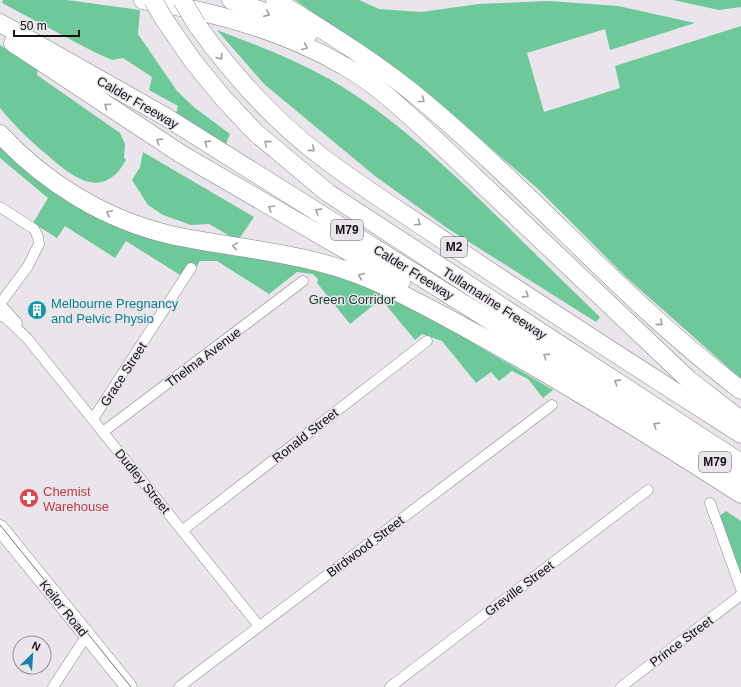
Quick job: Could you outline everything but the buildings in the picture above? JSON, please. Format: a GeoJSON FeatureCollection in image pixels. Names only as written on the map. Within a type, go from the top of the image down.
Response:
{"type":"FeatureCollection","features":[{"type":"Feature","properties":{"kind":"highway"},"geometry":{"type":"LineString","coordinates":[[143,0],[202,11],[229,18],[279,36],[345,66],[403,102],[468,154],[692,369],[741,408]]}},
{"type":"Feature","properties":{"kind":"highway","name":"Tullamarine Freeway"},"geometry":{"type":"LineString","coordinates":[[153,0],[192,60],[223,98],[256,133],[328,193],[741,463]]}},
{"type":"Feature","properties":{"kind":"highway","name":"Tullamarine Freeway"},"geometry":{"type":"LineString","coordinates":[[182,0],[197,25],[222,59],[255,96],[289,130],[321,156],[507,282],[741,434]]}},
{"type":"Feature","properties":{"kind":"highway"},"geometry":{"type":"LineString","coordinates":[[231,0],[262,11],[306,31],[390,77]]}},
{"type":"Feature","properties":{"kind":"highway"},"geometry":{"type":"LineString","coordinates":[[275,0],[424,101],[481,153],[632,298],[693,352],[741,390]]}},
{"type":"Feature","properties":{"kind":"highway","name":"Calder Freeway"},"geometry":{"type":"LineString","coordinates":[[0,23],[166,117],[741,478]]}},
{"type":"Feature","properties":{"kind":"highway"},"geometry":{"type":"LineString","coordinates":[[0,34],[181,154],[387,274],[507,351],[741,494]]}},
{"type":"Feature","properties":{"kind":"highway"},"geometry":{"type":"LineString","coordinates":[[345,66],[418,123],[689,380],[741,420]]}},
{"type":"Feature","properties":{"kind":"highway"},"geometry":{"type":"LineString","coordinates":[[0,134],[25,158],[50,178],[87,202],[122,219],[169,234],[292,256],[347,270],[412,299],[507,351]]}},
{"type":"Feature","properties":{"kind":"main road","name":"Keilor Road"},"geometry":{"type":"LineString","coordinates":[[0,528],[129,687]]}},
{"type":"Feature","properties":{"kind":"street"},"geometry":{"type":"LineString","coordinates":[[0,206],[30,226],[36,233],[39,240],[36,252],[0,304]]}},
{"type":"Feature","properties":{"kind":"street","name":"Grace Street"},"geometry":{"type":"LineString","coordinates":[[93,419],[191,268]]}},
{"type":"Feature","properties":{"kind":"street","name":"Thelma Avenue"},"geometry":{"type":"LineString","coordinates":[[103,432],[303,281]]}},
{"type":"Feature","properties":{"kind":"street","name":"Dudley Street"},"geometry":{"type":"LineString","coordinates":[[0,304],[12,316],[26,338]]}},
{"type":"Feature","properties":{"kind":"street","name":"Dudley Street"},"geometry":{"type":"LineString","coordinates":[[0,315],[7,319],[26,338],[183,530],[259,626]]}},
{"type":"Feature","properties":{"kind":"street","name":"Ronald Street"},"geometry":{"type":"LineString","coordinates":[[183,530],[427,341]]}},
{"type":"Feature","properties":{"kind":"street","name":"Birdwood Street"},"geometry":{"type":"LineString","coordinates":[[179,687],[552,405]]}},
{"type":"Feature","properties":{"kind":"street","name":"Greville Street"},"geometry":{"type":"LineString","coordinates":[[390,687],[648,490]]}},
{"type":"Feature","properties":{"kind":"street"},"geometry":{"type":"LineString","coordinates":[[710,503],[741,589]]}},
{"type":"Feature","properties":{"kind":"street","name":"Prince Street"},"geometry":{"type":"LineString","coordinates":[[621,687],[741,595]]}},
{"type":"Feature","properties":{"kind":"street"},"geometry":{"type":"LineString","coordinates":[[53,687],[87,635]]}},
{"type":"Feature","properties":{"kind":"green space"},"geometry":{"type":"Polygon","coordinates":[[[3,0],[67,0],[140,10],[138,34],[177,91],[195,108],[230,134],[226,144],[176,114],[178,106],[149,90],[152,77],[123,58],[112,60],[94,52],[2,3],[3,0]]]}},
{"type":"Feature","properties":{"kind":"green space"},"geometry":{"type":"Polygon","coordinates":[[[295,0],[359,0],[379,9],[421,12],[479,4],[549,1],[618,6],[695,23],[610,50],[605,29],[527,53],[544,112],[620,88],[615,66],[741,26],[741,379],[626,277],[537,188],[418,85],[295,0]]]}},
{"type":"Feature","properties":{"kind":"green space"},"geometry":{"type":"Polygon","coordinates":[[[673,0],[741,0],[741,7],[719,10],[673,0]]]}},
{"type":"Feature","properties":{"kind":"green space"},"geometry":{"type":"Polygon","coordinates":[[[217,30],[264,48],[311,69],[341,86],[385,117],[427,150],[600,317],[596,322],[447,228],[375,176],[264,84],[217,30]]]}},
{"type":"Feature","properties":{"kind":"green space"},"geometry":{"type":"Polygon","coordinates":[[[0,45],[38,69],[37,75],[120,133],[125,144],[124,158],[126,160],[117,173],[107,180],[97,183],[87,181],[66,171],[22,132],[0,108],[0,45]]]}},
{"type":"Feature","properties":{"kind":"green space","name":"Green Corridor"},"geometry":{"type":"Polygon","coordinates":[[[0,144],[103,219],[289,262],[359,283],[442,324],[553,390],[543,398],[528,379],[512,371],[499,381],[491,372],[476,383],[442,341],[422,334],[415,340],[381,299],[350,324],[317,283],[318,279],[313,274],[297,272],[269,294],[217,261],[200,261],[188,280],[126,241],[115,258],[65,226],[57,238],[33,223],[48,198],[0,158],[0,144]]]}},
{"type":"Feature","properties":{"kind":"green space"},"geometry":{"type":"Polygon","coordinates":[[[143,152],[254,217],[239,239],[235,239],[209,224],[191,225],[163,215],[148,205],[132,180],[140,167],[143,152]]]}},
{"type":"Feature","properties":{"kind":"green space"},"geometry":{"type":"Polygon","coordinates":[[[726,511],[741,521],[741,577],[718,517],[726,511]]]}},
{"type":"Feature","properties":{"kind":"tram line"},"geometry":{"type":"LineString","coordinates":[[0,525],[131,687]]}},
{"type":"Feature","properties":{"kind":"place","name":"Melbourne Pregnancy and Pelvic Physio"},"geometry":{"type":"Point","coordinates":[37,310]}},
{"type":"Feature","properties":{"kind":"place","name":"Chemist Warehouse"},"geometry":{"type":"Point","coordinates":[29,498]}}]}
